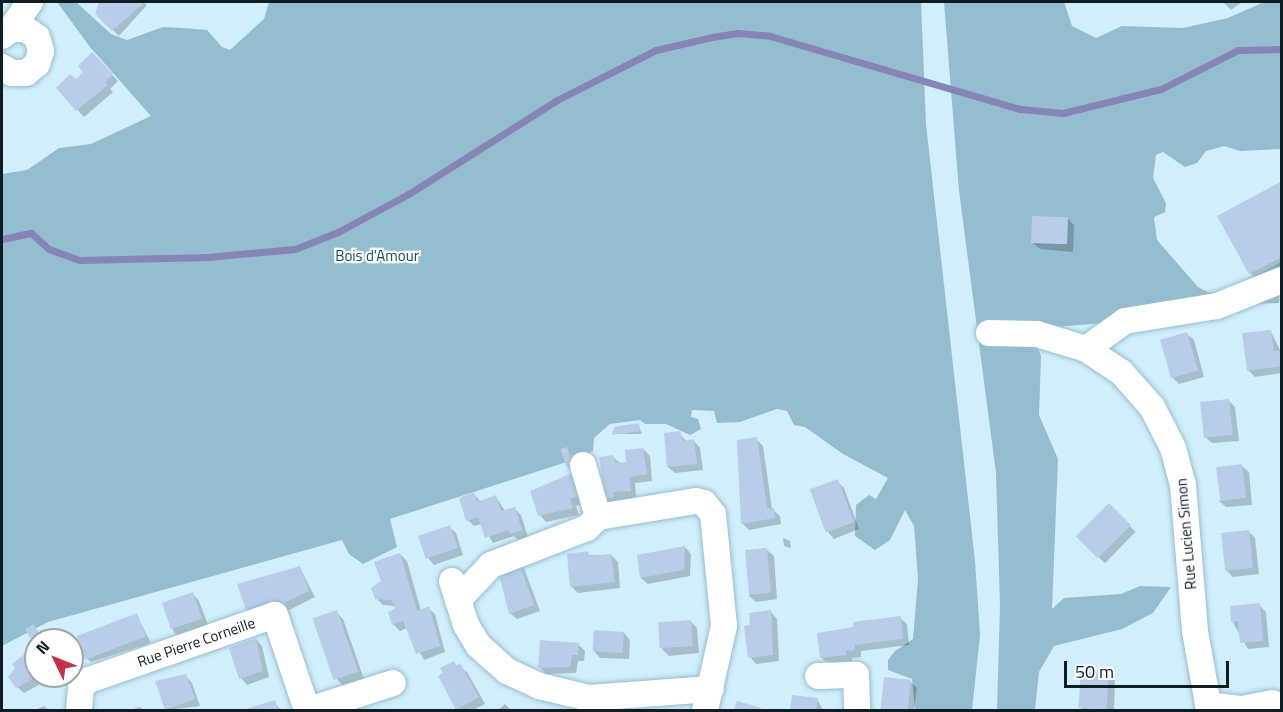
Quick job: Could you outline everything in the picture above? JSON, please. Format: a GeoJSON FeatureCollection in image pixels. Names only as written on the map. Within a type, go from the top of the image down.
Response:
{"type":"FeatureCollection","features":[{"type":"Feature","properties":{"kind":"street"},"geometry":{"type":"LineString","coordinates":[[6,33],[30,2]]}},
{"type":"Feature","properties":{"kind":"street"},"geometry":{"type":"LineString","coordinates":[[2,66],[12,73],[26,73],[41,58],[40,44],[32,32],[6,33]]}},
{"type":"Feature","properties":{"kind":"street"},"geometry":{"type":"LineString","coordinates":[[1086,349],[1125,321],[1217,306],[1281,280]]}},
{"type":"Feature","properties":{"kind":"street","name":"Rue Lucien Simon"},"geometry":{"type":"LineString","coordinates":[[989,333],[1037,334],[1086,349],[1121,372],[1142,393],[1173,448],[1183,485],[1195,631],[1208,708]]}},
{"type":"Feature","properties":{"kind":"street"},"geometry":{"type":"LineString","coordinates":[[583,465],[598,517]]}},
{"type":"Feature","properties":{"kind":"street"},"geometry":{"type":"LineString","coordinates":[[696,501],[709,507],[714,524],[724,626],[708,700],[589,698],[539,686],[507,671],[478,645],[455,590],[491,565],[587,528],[598,517],[696,501]]}},
{"type":"Feature","properties":{"kind":"street","name":"Rue Pierre Corneille"},"geometry":{"type":"LineString","coordinates":[[79,711],[81,687],[89,680],[275,615],[308,711],[393,683]]}},
{"type":"Feature","properties":{"kind":"street"},"geometry":{"type":"LineString","coordinates":[[819,676],[856,675],[857,711]]}},
{"type":"Feature","properties":{"kind":"street"},"geometry":{"type":"LineString","coordinates":[[1208,708],[1242,709],[1274,702]]}},
{"type":"Feature","properties":{"kind":"green space","name":"Bois d'Amour"},"geometry":{"type":"Polygon","coordinates":[[[57,2],[76,2],[111,34],[127,40],[163,27],[207,30],[222,47],[230,50],[264,19],[269,2],[921,2],[926,124],[975,561],[980,635],[972,710],[915,710],[912,679],[888,670],[888,660],[895,651],[913,639],[918,579],[914,526],[905,510],[890,540],[875,550],[855,536],[856,505],[869,495],[876,499],[888,478],[843,454],[805,427],[794,425],[787,411],[777,409],[740,422],[717,423],[714,411],[692,410],[691,417],[698,419],[701,429],[690,435],[666,424],[645,424],[640,420],[610,424],[594,438],[593,451],[582,457],[390,519],[397,547],[363,564],[349,554],[342,540],[48,622],[36,628],[24,628],[24,635],[2,646],[2,174],[27,170],[59,148],[91,144],[151,116],[90,47],[57,2]]]}},
{"type":"Feature","properties":{"kind":"green space"},"geometry":{"type":"Polygon","coordinates":[[[944,2],[1064,2],[1072,26],[1096,38],[1122,26],[1183,28],[1228,18],[1264,2],[1281,2],[1281,149],[1240,151],[1224,146],[1206,151],[1197,163],[1185,167],[1163,152],[1156,155],[1153,178],[1166,203],[1165,212],[1154,217],[1157,240],[1198,287],[1210,293],[1238,286],[1281,262],[1279,303],[1239,304],[1200,315],[1031,329],[1041,356],[1039,415],[1058,459],[1052,609],[1064,598],[1121,594],[1140,586],[1171,587],[1153,613],[1122,629],[1054,646],[1039,672],[1035,710],[997,710],[1000,606],[996,473],[959,191],[944,2]]]}},
{"type":"Feature","properties":{"kind":"building"},"geometry":{"type":"Polygon","coordinates":[[[99,2],[145,2],[112,31],[95,14],[99,2]]]}},
{"type":"Feature","properties":{"kind":"building"},"geometry":{"type":"Polygon","coordinates":[[[92,52],[113,74],[105,82],[108,85],[76,111],[56,88],[70,74],[76,79],[83,72],[78,66],[92,52]]]}},
{"type":"Feature","properties":{"kind":"building"},"geometry":{"type":"Polygon","coordinates":[[[1282,181],[1282,257],[1249,274],[1217,216],[1282,181]]]}},
{"type":"Feature","properties":{"kind":"building"},"geometry":{"type":"Polygon","coordinates":[[[1032,216],[1068,217],[1067,244],[1031,243],[1032,216]]]}},
{"type":"Feature","properties":{"kind":"building"},"geometry":{"type":"Polygon","coordinates":[[[1271,330],[1274,351],[1280,351],[1282,366],[1247,371],[1242,333],[1271,330]]]}},
{"type":"Feature","properties":{"kind":"building"},"geometry":{"type":"Polygon","coordinates":[[[1187,332],[1198,370],[1171,378],[1160,340],[1187,332]]]}},
{"type":"Feature","properties":{"kind":"building"},"geometry":{"type":"Polygon","coordinates":[[[1229,399],[1233,435],[1204,438],[1200,402],[1229,399]]]}},
{"type":"Feature","properties":{"kind":"building"},"geometry":{"type":"Polygon","coordinates":[[[639,423],[640,431],[612,435],[614,427],[639,423]]]}},
{"type":"Feature","properties":{"kind":"building"},"geometry":{"type":"Polygon","coordinates":[[[680,431],[683,441],[694,439],[697,464],[667,467],[664,433],[680,431]]]}},
{"type":"Feature","properties":{"kind":"building"},"geometry":{"type":"Polygon","coordinates":[[[757,437],[767,508],[774,508],[775,518],[741,524],[737,440],[757,437]]]}},
{"type":"Feature","properties":{"kind":"building"},"geometry":{"type":"Polygon","coordinates":[[[567,447],[573,464],[566,466],[560,449],[567,447]]]}},
{"type":"Feature","properties":{"kind":"building"},"geometry":{"type":"Polygon","coordinates":[[[643,448],[647,474],[629,477],[631,491],[613,492],[613,498],[605,499],[599,457],[613,455],[615,463],[626,462],[625,450],[643,448]]]}},
{"type":"Feature","properties":{"kind":"building"},"geometry":{"type":"Polygon","coordinates":[[[1242,464],[1246,498],[1220,501],[1216,467],[1242,464]]]}},
{"type":"Feature","properties":{"kind":"building"},"geometry":{"type":"Polygon","coordinates":[[[575,472],[583,495],[570,499],[573,508],[538,516],[530,491],[575,472]]]}},
{"type":"Feature","properties":{"kind":"building"},"geometry":{"type":"Polygon","coordinates":[[[838,479],[854,522],[826,532],[810,489],[838,479]]]}},
{"type":"Feature","properties":{"kind":"building"},"geometry":{"type":"Polygon","coordinates":[[[474,492],[477,502],[496,495],[501,511],[515,507],[522,530],[510,534],[508,530],[485,538],[478,517],[466,521],[459,498],[474,492]]]}},
{"type":"Feature","properties":{"kind":"building"},"geometry":{"type":"Polygon","coordinates":[[[1109,503],[1131,525],[1098,558],[1076,536],[1109,503]]]}},
{"type":"Feature","properties":{"kind":"building"},"geometry":{"type":"Polygon","coordinates":[[[450,525],[458,548],[426,559],[418,536],[450,525]]]}},
{"type":"Feature","properties":{"kind":"building"},"geometry":{"type":"Polygon","coordinates":[[[1249,530],[1253,568],[1225,571],[1221,533],[1249,530]]]}},
{"type":"Feature","properties":{"kind":"building"},"geometry":{"type":"Polygon","coordinates":[[[685,546],[684,570],[640,578],[637,555],[685,546]]]}},
{"type":"Feature","properties":{"kind":"building"},"geometry":{"type":"Polygon","coordinates":[[[767,548],[771,593],[749,595],[745,550],[767,548]]]}},
{"type":"Feature","properties":{"kind":"building"},"geometry":{"type":"Polygon","coordinates":[[[588,551],[589,556],[611,554],[615,582],[570,587],[567,554],[588,551]]]}},
{"type":"Feature","properties":{"kind":"building"},"geometry":{"type":"Polygon","coordinates":[[[400,553],[417,611],[429,606],[440,646],[416,654],[403,620],[392,625],[388,612],[395,609],[392,600],[375,599],[371,588],[381,581],[374,562],[400,553]]]}},
{"type":"Feature","properties":{"kind":"building"},"geometry":{"type":"Polygon","coordinates":[[[518,560],[534,605],[509,614],[497,567],[518,560]]]}},
{"type":"Feature","properties":{"kind":"building"},"geometry":{"type":"Polygon","coordinates":[[[300,566],[309,591],[280,605],[279,602],[266,606],[265,603],[246,610],[237,584],[300,566]]]}},
{"type":"Feature","properties":{"kind":"building"},"geometry":{"type":"Polygon","coordinates":[[[193,592],[202,618],[171,629],[162,603],[193,592]]]}},
{"type":"Feature","properties":{"kind":"building"},"geometry":{"type":"Polygon","coordinates":[[[1260,603],[1263,641],[1240,643],[1238,621],[1231,622],[1230,606],[1260,603]]]}},
{"type":"Feature","properties":{"kind":"building"},"geometry":{"type":"Polygon","coordinates":[[[337,610],[358,671],[334,680],[312,618],[337,610]]]}},
{"type":"Feature","properties":{"kind":"building"},"geometry":{"type":"Polygon","coordinates":[[[771,610],[773,655],[748,658],[744,626],[750,625],[749,613],[771,610]]]}},
{"type":"Feature","properties":{"kind":"building"},"geometry":{"type":"Polygon","coordinates":[[[137,613],[146,636],[85,660],[84,633],[137,613]]]}},
{"type":"Feature","properties":{"kind":"building"},"geometry":{"type":"Polygon","coordinates":[[[901,616],[903,639],[855,645],[855,650],[846,651],[846,655],[820,658],[817,633],[853,627],[853,622],[901,616]]]}},
{"type":"Feature","properties":{"kind":"building"},"geometry":{"type":"Polygon","coordinates":[[[691,620],[693,646],[660,648],[658,622],[691,620]]]}},
{"type":"Feature","properties":{"kind":"building"},"geometry":{"type":"Polygon","coordinates":[[[594,630],[624,632],[622,653],[593,651],[594,630]]]}},
{"type":"Feature","properties":{"kind":"building"},"geometry":{"type":"Polygon","coordinates":[[[256,638],[263,671],[239,679],[229,648],[256,638]]]}},
{"type":"Feature","properties":{"kind":"building"},"geometry":{"type":"Polygon","coordinates":[[[540,640],[579,643],[578,655],[572,655],[570,667],[538,668],[540,640]]]}},
{"type":"Feature","properties":{"kind":"building"},"geometry":{"type":"Polygon","coordinates":[[[24,654],[24,684],[16,688],[8,677],[15,668],[12,664],[24,654]]]}},
{"type":"Feature","properties":{"kind":"building"},"geometry":{"type":"Polygon","coordinates":[[[454,661],[456,666],[460,663],[479,697],[456,710],[438,676],[443,673],[440,668],[454,661]]]}},
{"type":"Feature","properties":{"kind":"building"},"geometry":{"type":"Polygon","coordinates":[[[1081,671],[1109,673],[1106,710],[1078,708],[1081,671]]]}},
{"type":"Feature","properties":{"kind":"building"},"geometry":{"type":"Polygon","coordinates":[[[186,674],[195,699],[165,710],[155,681],[186,674]]]}},
{"type":"Feature","properties":{"kind":"building"},"geometry":{"type":"Polygon","coordinates":[[[884,677],[911,680],[908,710],[881,710],[884,677]]]}},
{"type":"Feature","properties":{"kind":"building"},"geometry":{"type":"Polygon","coordinates":[[[792,695],[818,698],[816,710],[790,710],[792,695]]]}},
{"type":"Feature","properties":{"kind":"building"},"geometry":{"type":"Polygon","coordinates":[[[275,700],[278,710],[243,710],[275,700]]]}},
{"type":"Feature","properties":{"kind":"building"},"geometry":{"type":"Polygon","coordinates":[[[737,701],[761,708],[760,710],[734,710],[737,701]]]}},
{"type":"Feature","properties":{"kind":"waterway"},"geometry":{"type":"LineString","coordinates":[[2,239],[31,233],[49,249],[80,260],[208,257],[295,249],[338,232],[410,193],[557,100],[656,50],[738,33],[770,36],[1020,109],[1063,113],[1161,89],[1238,50],[1282,49]]}}]}
